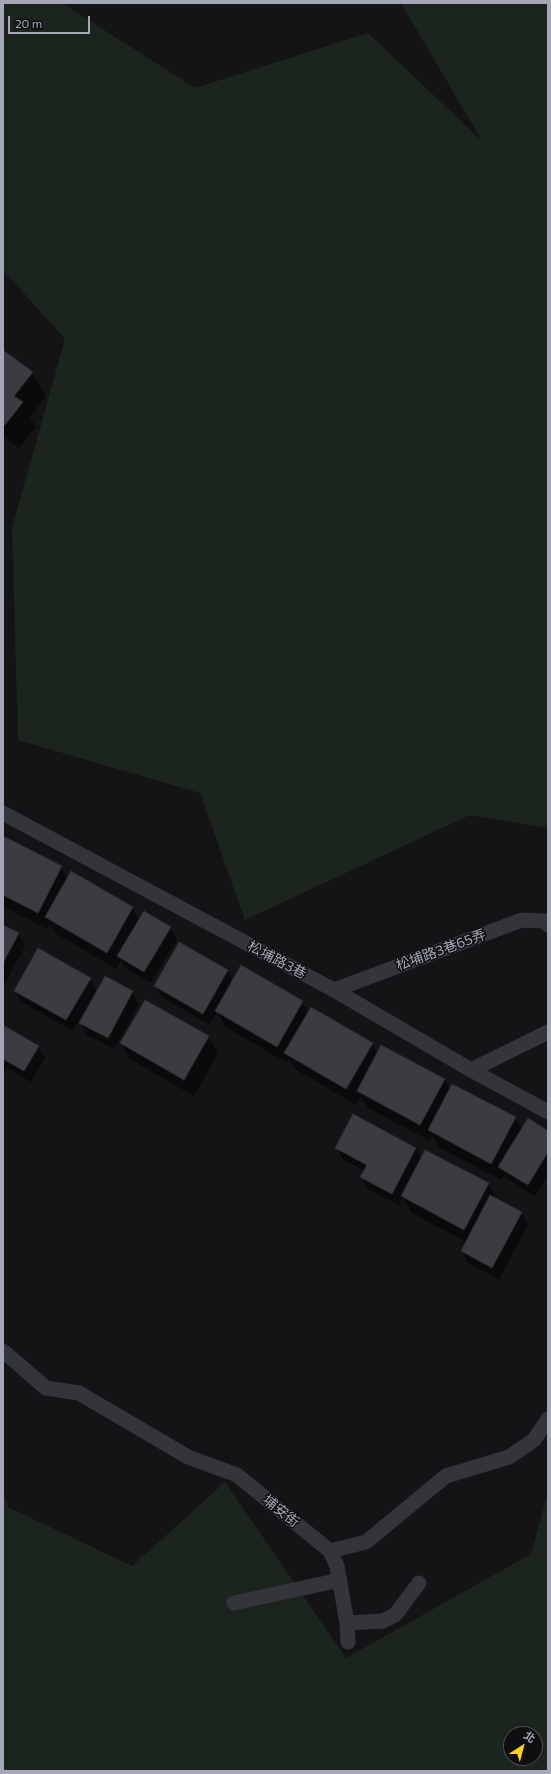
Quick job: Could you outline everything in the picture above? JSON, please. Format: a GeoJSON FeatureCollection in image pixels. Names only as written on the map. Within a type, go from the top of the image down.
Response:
{"type":"FeatureCollection","features":[{"type":"Feature","properties":{"kind":"lane","name":"松埔路3巷"},"geometry":{"type":"LineString","coordinates":[[3,813],[334,990],[471,1070],[548,1112]]}},
{"type":"Feature","properties":{"kind":"lane","name":"松埔路3巷65弄"},"geometry":{"type":"LineString","coordinates":[[334,990],[522,920],[544,921],[548,925]]}},
{"type":"Feature","properties":{"kind":"lane"},"geometry":{"type":"LineString","coordinates":[[471,1070],[548,1032]]}},
{"type":"Feature","properties":{"kind":"lane","name":"埔安街"},"geometry":{"type":"LineString","coordinates":[[3,1351],[46,1388],[79,1393],[188,1457],[237,1475],[330,1551]]}},
{"type":"Feature","properties":{"kind":"lane"},"geometry":{"type":"LineString","coordinates":[[348,1642],[347,1622],[340,1580],[337,1566],[330,1551],[366,1542],[446,1476],[509,1457],[534,1440],[548,1419]]}},
{"type":"Feature","properties":{"kind":"lane"},"geometry":{"type":"LineString","coordinates":[[234,1603],[340,1580]]}},
{"type":"Feature","properties":{"kind":"lane"},"geometry":{"type":"LineString","coordinates":[[347,1622],[383,1621],[395,1615],[419,1583]]}},
{"type":"Feature","properties":{"kind":"shaded area"},"geometry":{"type":"Polygon","coordinates":[[[3,3],[62,3],[195,88],[368,33],[482,141],[401,3],[548,3],[548,828],[470,815],[245,920],[200,793],[18,740],[12,528],[65,339],[3,270],[3,3]]]}},
{"type":"Feature","properties":{"kind":"shaded area"},"geometry":{"type":"Polygon","coordinates":[[[225,1482],[346,1658],[531,1554],[548,1492],[548,1771],[3,1771],[3,1493],[8,1507],[132,1566],[225,1482]]]}},
{"type":"Feature","properties":{"kind":"building"},"geometry":{"type":"Polygon","coordinates":[[[3,350],[33,372],[14,396],[23,402],[5,425],[3,423],[3,350]]]}},
{"type":"Feature","properties":{"kind":"building"},"geometry":{"type":"Polygon","coordinates":[[[3,836],[62,866],[38,913],[3,895],[3,836]]]}},
{"type":"Feature","properties":{"kind":"building"},"geometry":{"type":"Polygon","coordinates":[[[71,871],[133,907],[107,953],[45,917],[71,871]]]}},
{"type":"Feature","properties":{"kind":"building"},"geometry":{"type":"Polygon","coordinates":[[[144,911],[171,927],[144,972],[117,956],[144,911]]]}},
{"type":"Feature","properties":{"kind":"building"},"geometry":{"type":"Polygon","coordinates":[[[3,925],[19,933],[3,963],[3,925]]]}},
{"type":"Feature","properties":{"kind":"building"},"geometry":{"type":"Polygon","coordinates":[[[179,942],[228,970],[203,1014],[154,986],[179,942]]]}},
{"type":"Feature","properties":{"kind":"building"},"geometry":{"type":"Polygon","coordinates":[[[38,948],[91,978],[66,1020],[14,991],[38,948]]]}},
{"type":"Feature","properties":{"kind":"building"},"geometry":{"type":"Polygon","coordinates":[[[241,965],[303,1001],[277,1047],[215,1011],[241,965]]]}},
{"type":"Feature","properties":{"kind":"building"},"geometry":{"type":"Polygon","coordinates":[[[105,976],[133,991],[108,1038],[79,1023],[105,976]]]}},
{"type":"Feature","properties":{"kind":"building"},"geometry":{"type":"Polygon","coordinates":[[[145,1000],[209,1036],[184,1080],[120,1043],[145,1000]]]}},
{"type":"Feature","properties":{"kind":"building"},"geometry":{"type":"Polygon","coordinates":[[[311,1007],[373,1043],[346,1089],[284,1053],[311,1007]]]}},
{"type":"Feature","properties":{"kind":"building"},"geometry":{"type":"Polygon","coordinates":[[[3,1025],[39,1046],[24,1071],[3,1059],[3,1025]]]}},
{"type":"Feature","properties":{"kind":"building"},"geometry":{"type":"Polygon","coordinates":[[[381,1045],[445,1079],[420,1125],[357,1091],[381,1045]]]}},
{"type":"Feature","properties":{"kind":"building"},"geometry":{"type":"Polygon","coordinates":[[[452,1084],[516,1117],[491,1164],[428,1130],[452,1084]]]}},
{"type":"Feature","properties":{"kind":"building"},"geometry":{"type":"Polygon","coordinates":[[[353,1114],[416,1148],[392,1194],[360,1177],[367,1165],[335,1148],[353,1114]]]}},
{"type":"Feature","properties":{"kind":"building"},"geometry":{"type":"Polygon","coordinates":[[[528,1118],[548,1131],[548,1152],[528,1185],[498,1167],[528,1118]]]}},
{"type":"Feature","properties":{"kind":"building"},"geometry":{"type":"Polygon","coordinates":[[[425,1150],[489,1183],[464,1230],[401,1196],[425,1150]]]}},
{"type":"Feature","properties":{"kind":"building"},"geometry":{"type":"Polygon","coordinates":[[[490,1195],[522,1212],[492,1268],[461,1251],[490,1195]]]}}]}
